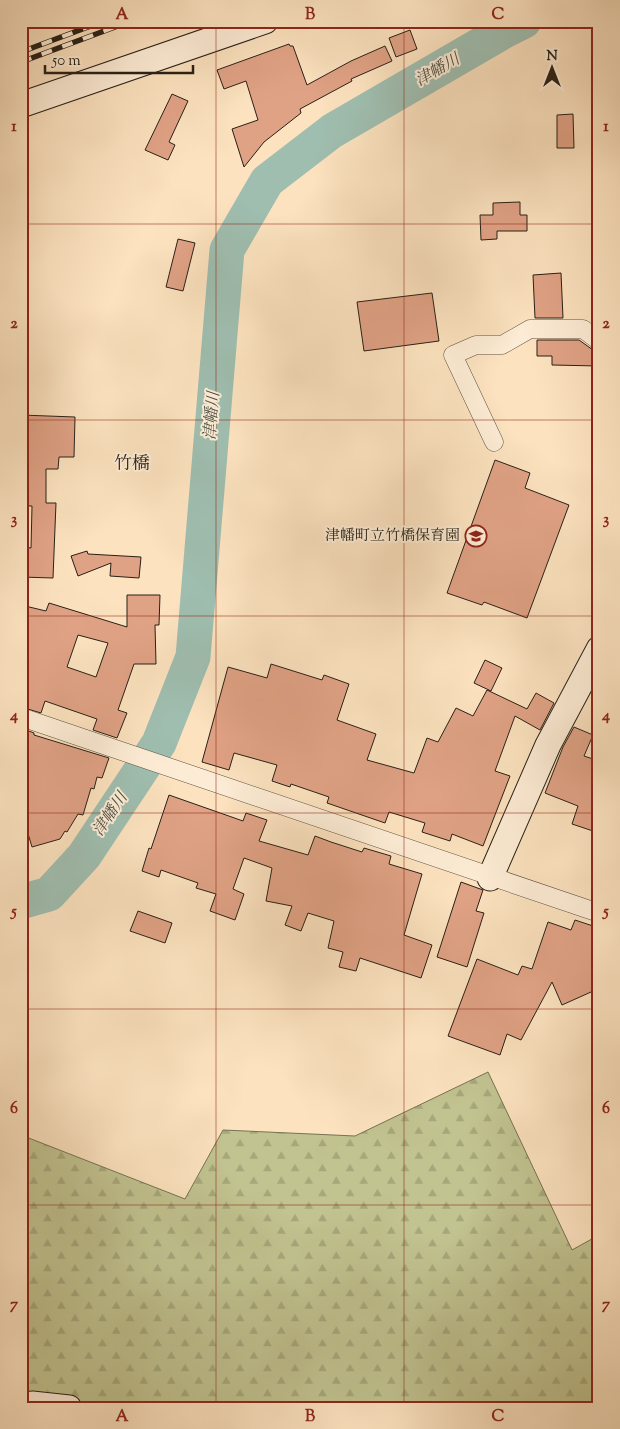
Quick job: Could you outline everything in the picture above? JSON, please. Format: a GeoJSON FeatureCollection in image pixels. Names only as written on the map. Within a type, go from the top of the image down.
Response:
{"type":"FeatureCollection","features":[{"type":"Feature","properties":{"kind":"street"},"geometry":{"type":"LineString","coordinates":[[21,105],[265,21]]}},
{"type":"Feature","properties":{"kind":"street"},"geometry":{"type":"LineString","coordinates":[[494,442],[453,355],[476,345],[502,345],[530,329],[583,329],[599,341]]}},
{"type":"Feature","properties":{"kind":"street"},"geometry":{"type":"LineString","coordinates":[[490,878],[548,745],[599,649]]}},
{"type":"Feature","properties":{"kind":"street"},"geometry":{"type":"LineString","coordinates":[[21,717],[490,878],[599,913]]}},
{"type":"Feature","properties":{"kind":"street"},"geometry":{"type":"LineString","coordinates":[[21,1406],[32,1404],[69,1408]]}},
{"type":"Feature","properties":{"kind":"green space"},"geometry":{"type":"Polygon","coordinates":[[[488,1072],[572,1250],[599,1235],[599,1408],[21,1408],[21,1135],[185,1199],[223,1130],[355,1136],[488,1072]]]}},
{"type":"Feature","properties":{"kind":"building"},"geometry":{"type":"Polygon","coordinates":[[[410,30],[417,49],[396,57],[389,38],[410,30]]]}},
{"type":"Feature","properties":{"kind":"building"},"geometry":{"type":"Polygon","coordinates":[[[289,44],[293,46],[307,85],[351,61],[385,46],[392,61],[351,79],[352,81],[300,109],[301,113],[264,142],[244,167],[232,129],[258,120],[246,81],[224,89],[217,70],[289,44]]]}},
{"type":"Feature","properties":{"kind":"building"},"geometry":{"type":"Polygon","coordinates":[[[172,94],[188,101],[169,142],[175,145],[168,160],[145,150],[172,94]]]}},
{"type":"Feature","properties":{"kind":"building"},"geometry":{"type":"Polygon","coordinates":[[[573,114],[574,148],[557,148],[557,115],[573,114]]]}},
{"type":"Feature","properties":{"kind":"building"},"geometry":{"type":"Polygon","coordinates":[[[520,202],[520,215],[527,215],[527,231],[497,231],[497,239],[481,240],[480,215],[493,215],[493,203],[520,202]]]}},
{"type":"Feature","properties":{"kind":"building"},"geometry":{"type":"Polygon","coordinates":[[[178,239],[195,243],[183,291],[166,287],[178,239]]]}},
{"type":"Feature","properties":{"kind":"building"},"geometry":{"type":"Polygon","coordinates":[[[561,273],[563,318],[535,318],[533,275],[561,273]]]}},
{"type":"Feature","properties":{"kind":"building"},"geometry":{"type":"Polygon","coordinates":[[[432,293],[439,341],[364,351],[357,302],[432,293]]]}},
{"type":"Feature","properties":{"kind":"building"},"geometry":{"type":"Polygon","coordinates":[[[537,340],[579,340],[593,350],[599,351],[599,366],[552,365],[552,356],[537,356],[537,340]]]}},
{"type":"Feature","properties":{"kind":"building"},"geometry":{"type":"Polygon","coordinates":[[[21,415],[75,417],[74,457],[59,457],[58,469],[46,469],[46,503],[56,503],[53,578],[21,577],[21,547],[31,548],[32,506],[28,506],[28,469],[21,469],[21,415]]]}},
{"type":"Feature","properties":{"kind":"building"},"geometry":{"type":"Polygon","coordinates":[[[495,460],[530,473],[525,488],[569,505],[527,618],[484,602],[482,605],[447,593],[495,460]]]}},
{"type":"Feature","properties":{"kind":"building"},"geometry":{"type":"Polygon","coordinates":[[[87,551],[88,554],[141,557],[139,578],[110,576],[111,563],[78,576],[71,556],[87,551]]]}},
{"type":"Feature","properties":{"kind":"building"},"geometry":{"type":"Polygon","coordinates":[[[127,595],[160,595],[159,625],[155,625],[156,664],[134,664],[118,710],[127,713],[117,738],[93,730],[97,719],[45,701],[41,713],[21,707],[21,605],[46,611],[49,603],[127,627],[127,595]],[[78,635],[67,667],[96,677],[108,643],[78,635]]]}},
{"type":"Feature","properties":{"kind":"building"},"geometry":{"type":"Polygon","coordinates":[[[485,660],[502,668],[491,691],[474,683],[485,660]]]}},
{"type":"Feature","properties":{"kind":"building"},"geometry":{"type":"Polygon","coordinates":[[[271,664],[322,680],[324,675],[349,684],[337,720],[376,734],[367,760],[414,773],[427,738],[438,742],[456,708],[473,716],[487,690],[527,709],[536,693],[554,703],[540,730],[515,716],[495,771],[510,776],[483,846],[452,834],[450,841],[422,832],[425,823],[389,812],[385,823],[327,803],[329,797],[291,784],[290,787],[272,781],[277,765],[234,753],[229,770],[202,762],[228,667],[267,678],[271,664]]]}},
{"type":"Feature","properties":{"kind":"building"},"geometry":{"type":"Polygon","coordinates":[[[574,727],[593,735],[584,756],[599,761],[599,833],[572,824],[578,806],[545,793],[563,747],[574,727]]]}},
{"type":"Feature","properties":{"kind":"building"},"geometry":{"type":"Polygon","coordinates":[[[21,728],[34,733],[34,735],[109,758],[102,778],[97,777],[94,789],[91,788],[83,815],[78,814],[67,832],[65,831],[60,839],[32,847],[26,827],[21,827],[21,728]]]}},
{"type":"Feature","properties":{"kind":"building"},"geometry":{"type":"Polygon","coordinates":[[[169,795],[243,821],[246,813],[267,820],[259,841],[308,855],[315,836],[362,852],[364,848],[391,856],[389,864],[422,874],[404,935],[432,945],[421,978],[360,958],[356,971],[339,967],[343,952],[328,948],[334,921],[308,913],[301,931],[285,925],[292,906],[266,901],[272,868],[244,858],[233,889],[244,894],[235,920],[210,911],[216,894],[196,888],[198,883],[161,870],[159,877],[142,871],[169,795]]]}},
{"type":"Feature","properties":{"kind":"building"},"geometry":{"type":"Polygon","coordinates":[[[461,882],[483,890],[476,911],[484,913],[467,967],[437,957],[461,882]]]}},
{"type":"Feature","properties":{"kind":"building"},"geometry":{"type":"Polygon","coordinates":[[[138,911],[172,923],[165,943],[130,931],[138,911]]]}},
{"type":"Feature","properties":{"kind":"building"},"geometry":{"type":"Polygon","coordinates":[[[575,920],[599,928],[599,994],[591,992],[562,1005],[552,982],[521,1040],[507,1034],[500,1055],[448,1036],[477,959],[518,975],[522,966],[532,969],[548,922],[571,930],[575,920]]]}},
{"type":"Feature","properties":{"kind":"waterway","name":"津幡川"},"geometry":{"type":"LineString","coordinates":[[21,902],[49,894],[84,856],[159,743],[193,657],[227,250],[267,181],[332,131],[524,21]]}},
{"type":"Feature","properties":{"kind":"railway"},"geometry":{"type":"LineString","coordinates":[[21,52],[104,21]]}},
{"type":"Feature","properties":{"kind":"railway"},"geometry":{"type":"LineString","coordinates":[[21,62],[131,21]]}},
{"type":"Feature","properties":{"kind":"place","name":"津幡町立竹橋保育園"},"geometry":{"type":"Point","coordinates":[476,536]}},
{"type":"Feature","properties":{"kind":"district","name":"竹橋"},"geometry":{"type":"Point","coordinates":[132,465]}}]}
